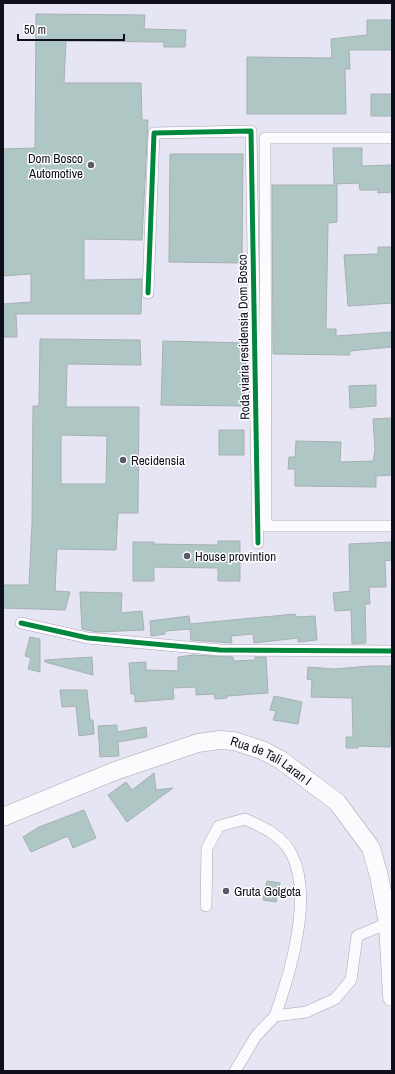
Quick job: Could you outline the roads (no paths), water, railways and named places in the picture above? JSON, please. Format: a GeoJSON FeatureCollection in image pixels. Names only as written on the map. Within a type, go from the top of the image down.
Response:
{"type":"FeatureCollection","features":[{"type":"Feature","properties":{"kind":"main road","name":"Rua de Tali Laran I"},"geometry":{"type":"LineString","coordinates":[[3,817],[149,758],[198,744],[220,740],[234,741],[262,750],[281,760],[337,802],[371,848],[390,919],[392,997]]}},
{"type":"Feature","properties":{"kind":"street","name":"Roda viaria residensia Dom Bosco"},"geometry":{"type":"LineString","coordinates":[[148,293],[154,133],[251,132],[258,543]]}},
{"type":"Feature","properties":{"kind":"street"},"geometry":{"type":"LineString","coordinates":[[392,138],[265,138],[266,526],[392,526]]}},
{"type":"Feature","properties":{"kind":"street"},"geometry":{"type":"LineString","coordinates":[[21,623],[88,638],[220,650],[392,651]]}},
{"type":"Feature","properties":{"kind":"street"},"geometry":{"type":"LineString","coordinates":[[206,906],[207,848],[219,826],[245,819],[273,832],[292,854],[298,875],[300,897],[295,951],[275,1016],[256,1036],[235,1071]]}},
{"type":"Feature","properties":{"kind":"street"},"geometry":{"type":"LineString","coordinates":[[275,1016],[306,1012],[335,999],[351,980],[357,936],[390,919]]}},
{"type":"Feature","properties":{"kind":"place","name":"Dom Bosco Automotive"},"geometry":{"type":"Point","coordinates":[91,165]}},
{"type":"Feature","properties":{"kind":"place","name":"Recidensia"},"geometry":{"type":"Point","coordinates":[123,460]}},
{"type":"Feature","properties":{"kind":"place","name":"House provintion"},"geometry":{"type":"Point","coordinates":[187,556]}},
{"type":"Feature","properties":{"kind":"place","name":"Gruta Golgota"},"geometry":{"type":"Point","coordinates":[226,891]}}]}
